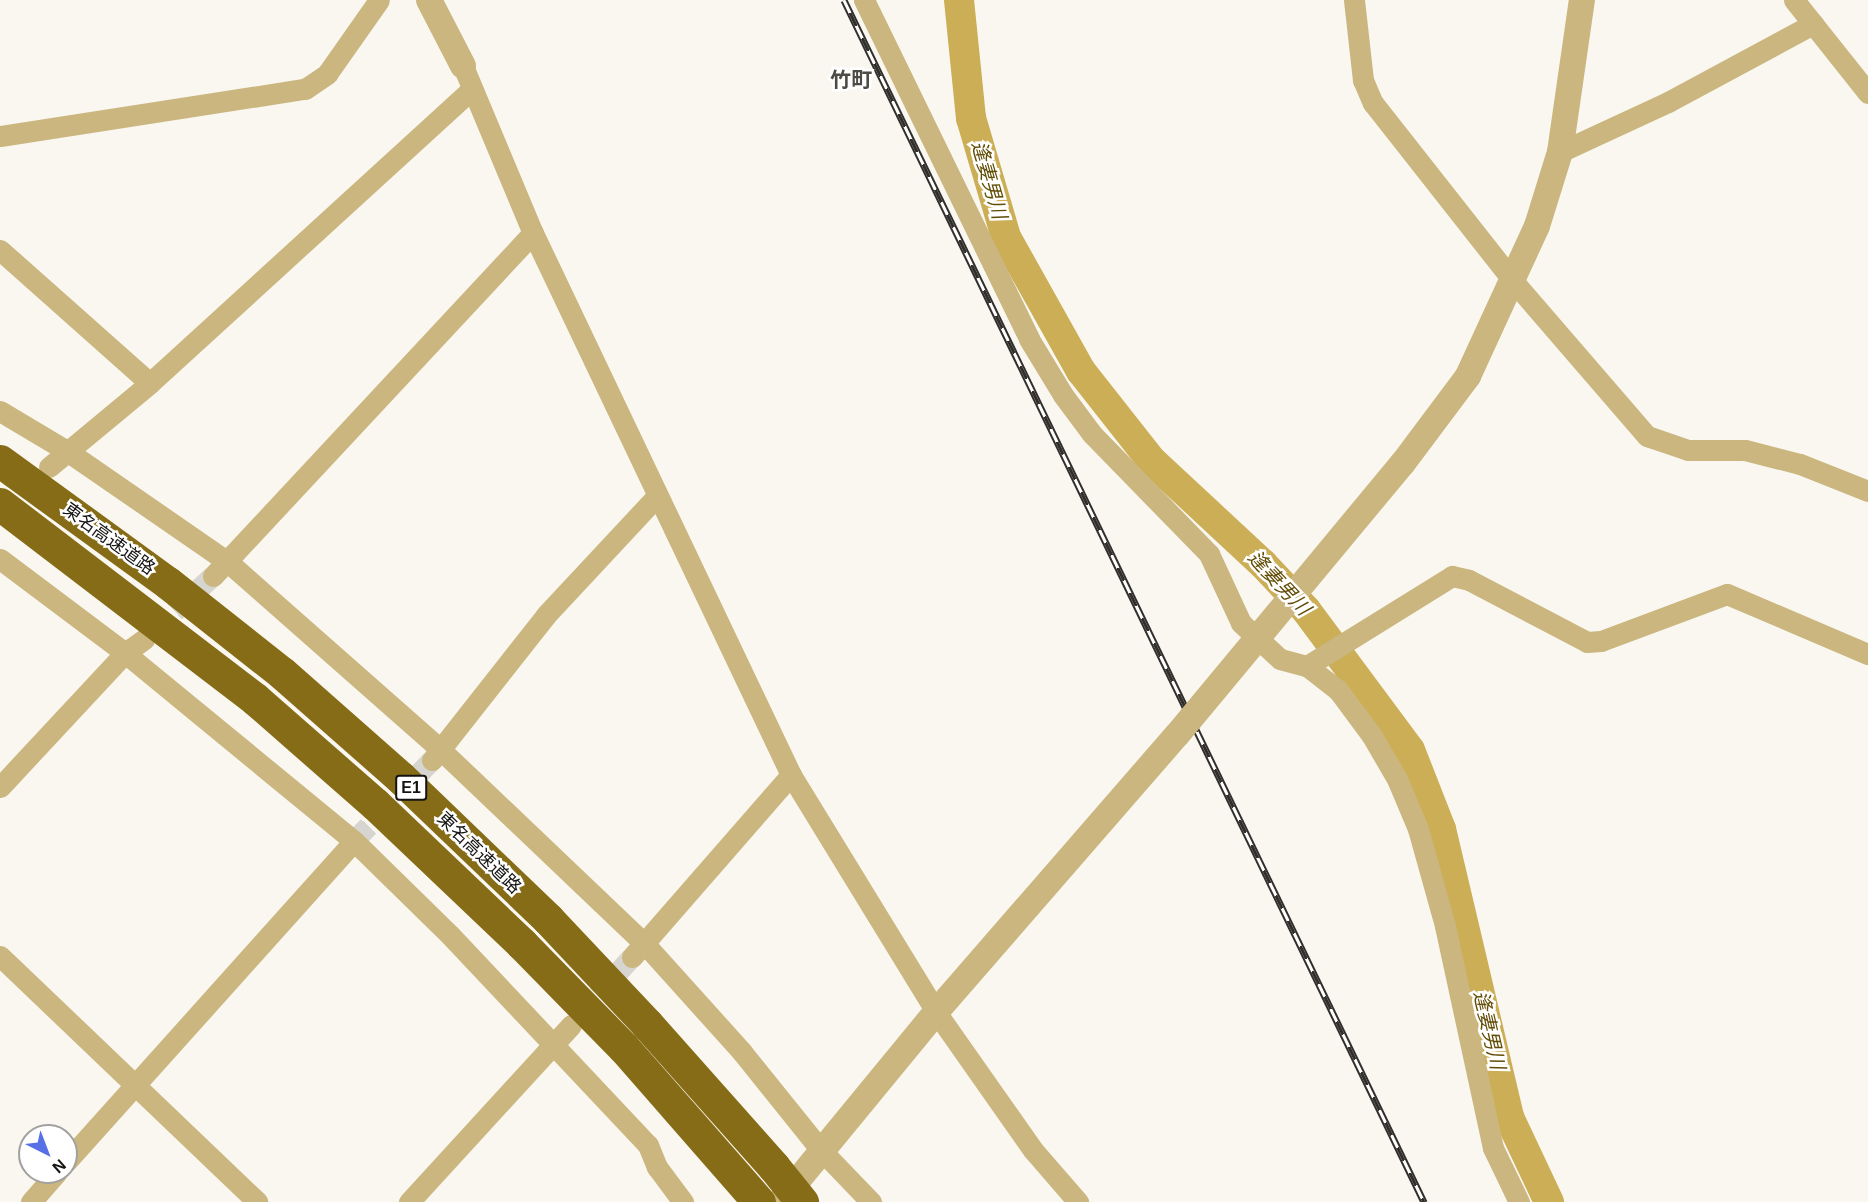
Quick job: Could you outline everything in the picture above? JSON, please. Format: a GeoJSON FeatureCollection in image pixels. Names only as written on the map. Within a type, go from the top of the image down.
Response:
{"type":"FeatureCollection","features":[{"type":"Feature","properties":{"kind":"highway","name":"東名高速道路"},"geometry":{"type":"LineString","coordinates":[[0,461],[168,583],[273,666],[400,777],[555,927],[647,1024],[774,1167],[802,1202]]}},
{"type":"Feature","properties":{"kind":"highway","name":"東名高速道路"},"geometry":{"type":"LineString","coordinates":[[0,504],[246,692],[375,804],[600,1024],[754,1196]]}},
{"type":"Feature","properties":{"kind":"street"},"geometry":{"type":"LineString","coordinates":[[0,136],[306,88],[327,74],[379,0]]}},
{"type":"Feature","properties":{"kind":"street"},"geometry":{"type":"LineString","coordinates":[[429,0],[463,66],[533,233],[791,775],[936,1012],[1033,1150],[1078,1202]]}},
{"type":"Feature","properties":{"kind":"street"},"geometry":{"type":"LineString","coordinates":[[864,0],[1029,339],[1063,395],[1092,434],[1209,554],[1248,631],[1280,659],[1315,660],[1452,576],[1469,580],[1587,642],[1601,641],[1727,594],[1868,654]]}},
{"type":"Feature","properties":{"kind":"street"},"geometry":{"type":"LineString","coordinates":[[1354,0],[1364,80],[1373,103],[1513,281],[1647,436],[1688,450],[1745,450],[1800,464],[1868,491]]}},
{"type":"Feature","properties":{"kind":"street"},"geometry":{"type":"LineString","coordinates":[[780,1202],[820,1149],[1177,735],[1403,464],[1468,376],[1541,215],[1560,152],[1582,0]]}},
{"type":"Feature","properties":{"kind":"street"},"geometry":{"type":"LineString","coordinates":[[1794,0],[1868,93]]}},
{"type":"Feature","properties":{"kind":"street"},"geometry":{"type":"LineString","coordinates":[[1560,152],[1668,102],[1813,24]]}},
{"type":"Feature","properties":{"kind":"street"},"geometry":{"type":"LineString","coordinates":[[49,466],[150,383],[472,89]]}},
{"type":"Feature","properties":{"kind":"street"},"geometry":{"type":"LineString","coordinates":[[220,569],[533,233]]}},
{"type":"Feature","properties":{"kind":"street"},"geometry":{"type":"LineString","coordinates":[[0,250],[150,383]]}},
{"type":"Feature","properties":{"kind":"street"},"geometry":{"type":"LineString","coordinates":[[0,411],[67,451],[220,569],[436,755],[742,1052],[820,1149],[871,1202]]}},
{"type":"Feature","properties":{"kind":"street"},"geometry":{"type":"LineString","coordinates":[[436,755],[546,615],[657,495]]}},
{"type":"Feature","properties":{"kind":"street"},"geometry":{"type":"LineString","coordinates":[[0,559],[125,653],[354,840],[552,1042],[648,1145],[657,1167],[683,1202]]}},
{"type":"Feature","properties":{"kind":"street"},"geometry":{"type":"LineString","coordinates":[[0,787],[125,653],[144,639]]}},
{"type":"Feature","properties":{"kind":"street"},"geometry":{"type":"LineString","coordinates":[[1315,660],[1372,736],[1397,779],[1418,829],[1445,927],[1492,1148],[1519,1202]]}},
{"type":"Feature","properties":{"kind":"street"},"geometry":{"type":"LineString","coordinates":[[638,950],[791,775]]}},
{"type":"Feature","properties":{"kind":"street"},"geometry":{"type":"LineString","coordinates":[[78,1149],[354,840]]}},
{"type":"Feature","properties":{"kind":"street"},"geometry":{"type":"LineString","coordinates":[[0,956],[257,1202]]}},
{"type":"Feature","properties":{"kind":"street"},"geometry":{"type":"LineString","coordinates":[[409,1202],[552,1042],[570,1025]]}},
{"type":"Feature","properties":{"kind":"street"},"geometry":{"type":"LineString","coordinates":[[31,1202],[47,1184]]}},
{"type":"Feature","properties":{"kind":"waterway","name":"逢妻男川"},"geometry":{"type":"LineString","coordinates":[[959,0],[971,118],[1006,237],[1081,371],[1151,460],[1263,564],[1306,610],[1410,750],[1441,829],[1509,1117],[1549,1202]]}},
{"type":"Feature","properties":{"kind":"tunnel"},"geometry":{"type":"LineString","coordinates":[[152,632],[213,576]]}},
{"type":"Feature","properties":{"kind":"tunnel"},"geometry":{"type":"LineString","coordinates":[[354,841],[432,760]]}},
{"type":"Feature","properties":{"kind":"tunnel"},"geometry":{"type":"LineString","coordinates":[[577,1018],[632,957]]}},
{"type":"Feature","properties":{"kind":"railway"},"geometry":{"type":"LineString","coordinates":[[844,0],[1424,1202]]}},
{"type":"Feature","properties":{"kind":"district","name":"竹町"},"geometry":{"type":"Point","coordinates":[851,80]}}]}
